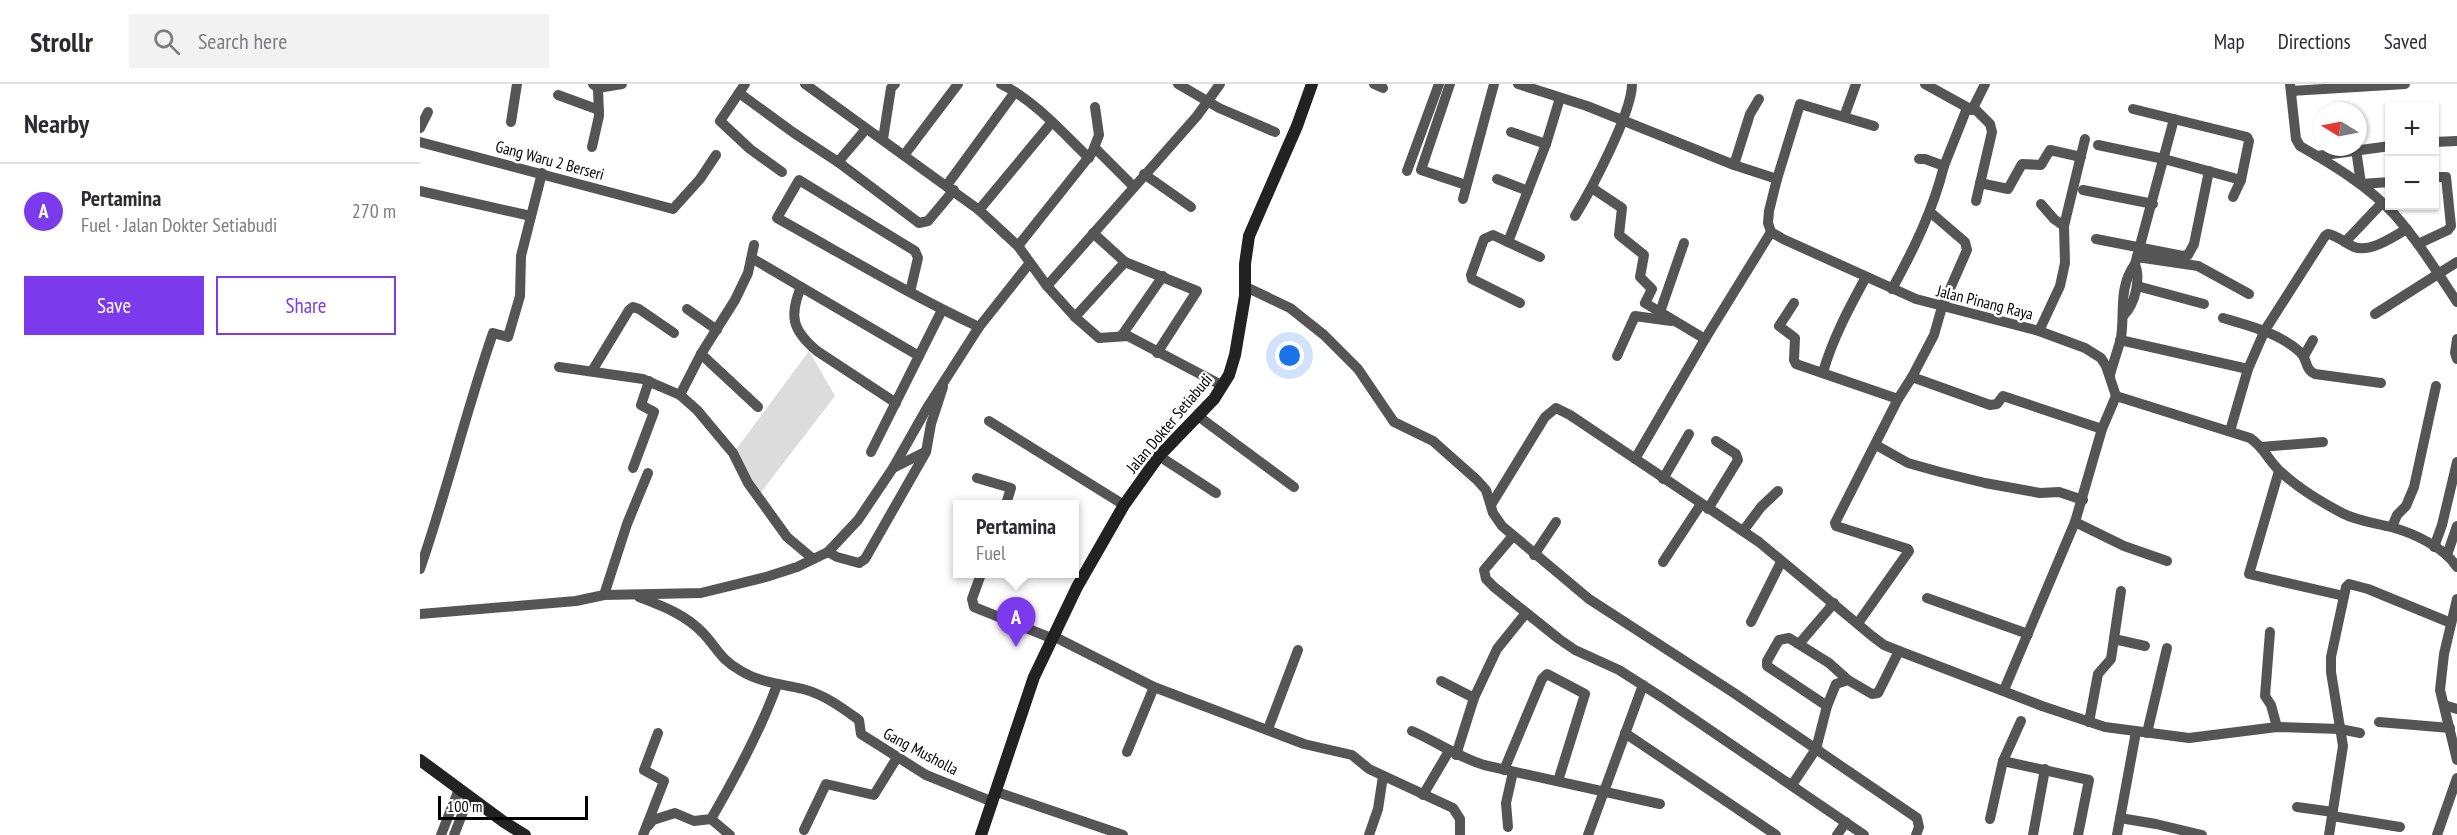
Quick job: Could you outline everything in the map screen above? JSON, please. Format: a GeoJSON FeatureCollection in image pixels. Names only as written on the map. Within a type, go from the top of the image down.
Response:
{"type":"FeatureCollection","features":[{"type":"Feature","properties":{"kind":"main road","name":"Jalan Dokter Setiabudi"},"geometry":{"type":"LineString","coordinates":[[981,835],[1034,677],[1077,587],[1124,505],[1159,456],[1223,386],[1235,355],[1249,288],[1245,264],[1249,236],[1312,84]]}},
{"type":"Feature","properties":{"kind":"main road"},"geometry":{"type":"LineString","coordinates":[[420,760],[525,835]]}},
{"type":"Feature","properties":{"kind":"street"},"geometry":{"type":"LineString","coordinates":[[511,123],[517,84]]}},
{"type":"Feature","properties":{"kind":"street"},"geometry":{"type":"LineString","coordinates":[[592,147],[599,110],[595,86],[622,84]]}},
{"type":"Feature","properties":{"kind":"street"},"geometry":{"type":"LineString","coordinates":[[805,84],[866,129],[905,154],[979,210],[1018,246],[1047,286],[1075,317],[1099,338],[1128,336],[1223,386]]}},
{"type":"Feature","properties":{"kind":"street"},"geometry":{"type":"LineString","coordinates":[[905,154],[958,84]]}},
{"type":"Feature","properties":{"kind":"street"},"geometry":{"type":"LineString","coordinates":[[1001,84],[1015,92],[1133,186]]}},
{"type":"Feature","properties":{"kind":"street"},"geometry":{"type":"LineString","coordinates":[[1178,84],[1208,102],[1275,132]]}},
{"type":"Feature","properties":{"kind":"street"},"geometry":{"type":"LineString","coordinates":[[1047,286],[1208,102],[1220,84]]}},
{"type":"Feature","properties":{"kind":"street"},"geometry":{"type":"LineString","coordinates":[[1407,171],[1439,84]]}},
{"type":"Feature","properties":{"kind":"street"},"geometry":{"type":"LineString","coordinates":[[1450,84],[1421,170],[1466,185]]}},
{"type":"Feature","properties":{"kind":"street"},"geometry":{"type":"LineString","coordinates":[[1518,84],[1622,119],[1734,165],[1777,179]]}},
{"type":"Feature","properties":{"kind":"street"},"geometry":{"type":"LineString","coordinates":[[1575,216],[1592,188],[1622,119],[1632,84]]}},
{"type":"Feature","properties":{"kind":"street"},"geometry":{"type":"LineString","coordinates":[[1844,117],[1856,84]]}},
{"type":"Feature","properties":{"kind":"street"},"geometry":{"type":"LineString","coordinates":[[1925,84],[1970,108],[1990,124],[1992,132],[1976,201]]}},
{"type":"Feature","properties":{"kind":"street"},"geometry":{"type":"LineString","coordinates":[[1892,289],[1930,212],[1944,166],[1970,108],[1985,84]]}},
{"type":"Feature","properties":{"kind":"street"},"geometry":{"type":"LineString","coordinates":[[2313,154],[2300,146],[2296,139],[2290,88],[2406,84]]}},
{"type":"Feature","properties":{"kind":"street"},"geometry":{"type":"LineString","coordinates":[[884,139],[891,85]]}},
{"type":"Feature","properties":{"kind":"street"},"geometry":{"type":"LineString","coordinates":[[1463,199],[1495,86]]}},
{"type":"Feature","properties":{"kind":"street"},"geometry":{"type":"LineString","coordinates":[[782,172],[750,149],[720,121],[742,88],[794,134],[838,162],[919,223],[928,221],[1015,92]]}},
{"type":"Feature","properties":{"kind":"street"},"geometry":{"type":"LineString","coordinates":[[558,95],[599,110]]}},
{"type":"Feature","properties":{"kind":"street"},"geometry":{"type":"LineString","coordinates":[[1508,242],[1546,144],[1560,98]]}},
{"type":"Feature","properties":{"kind":"street"},"geometry":{"type":"LineString","coordinates":[[1734,165],[1750,114],[1760,99]]}},
{"type":"Feature","properties":{"kind":"street"},"geometry":{"type":"LineString","coordinates":[[1635,459],[1771,231],[1768,223],[1769,211],[1800,104],[1874,126]]}},
{"type":"Feature","properties":{"kind":"street"},"geometry":{"type":"LineString","coordinates":[[1018,246],[1092,153],[1100,128],[1095,107]]}},
{"type":"Feature","properties":{"kind":"street"},"geometry":{"type":"LineString","coordinates":[[2133,109],[2247,137],[2249,141],[2241,180],[2234,197]]}},
{"type":"Feature","properties":{"kind":"street"},"geometry":{"type":"LineString","coordinates":[[420,128],[428,112]]}},
{"type":"Feature","properties":{"kind":"street"},"geometry":{"type":"LineString","coordinates":[[2109,375],[2120,340],[2124,315],[2121,303],[2123,291],[2137,256],[2153,204],[2174,119]]}},
{"type":"Feature","properties":{"kind":"street"},"geometry":{"type":"LineString","coordinates":[[979,210],[1052,122]]}},
{"type":"Feature","properties":{"kind":"street"},"geometry":{"type":"LineString","coordinates":[[838,162],[866,129]]}},
{"type":"Feature","properties":{"kind":"street"},"geometry":{"type":"LineString","coordinates":[[1511,132],[1546,144]]}},
{"type":"Feature","properties":{"kind":"street"},"geometry":{"type":"LineString","coordinates":[[2039,331],[2060,286],[2065,263],[2064,226],[2085,139]]}},
{"type":"Feature","properties":{"kind":"street"},"geometry":{"type":"LineString","coordinates":[[2439,142],[2457,141]]}},
{"type":"Feature","properties":{"kind":"street","name":"Gang Waru 2 Berseri"},"geometry":{"type":"LineString","coordinates":[[420,142],[673,209],[700,179],[716,156]]}},
{"type":"Feature","properties":{"kind":"street"},"geometry":{"type":"LineString","coordinates":[[2098,145],[2164,159],[2241,180]]}},
{"type":"Feature","properties":{"kind":"street"},"geometry":{"type":"LineString","coordinates":[[2367,148],[2385,146]]}},
{"type":"Feature","properties":{"kind":"street"},"geometry":{"type":"LineString","coordinates":[[1980,183],[2008,189],[2022,164],[2041,165],[2050,150],[2081,157]]}},
{"type":"Feature","properties":{"kind":"street"},"geometry":{"type":"LineString","coordinates":[[2317,156],[2361,184],[2407,229],[2441,272],[2457,302]]}},
{"type":"Feature","properties":{"kind":"street"},"geometry":{"type":"LineString","coordinates":[[2357,156],[2361,184]]}},
{"type":"Feature","properties":{"kind":"street"},"geometry":{"type":"LineString","coordinates":[[1919,159],[1944,166]]}},
{"type":"Feature","properties":{"kind":"street"},"geometry":{"type":"LineString","coordinates":[[2137,256],[2182,256],[2192,250],[2209,171]]}},
{"type":"Feature","properties":{"kind":"street"},"geometry":{"type":"LineString","coordinates":[[420,569],[441,510],[471,396],[493,333],[508,337],[520,296],[521,256],[542,173]]}},
{"type":"Feature","properties":{"kind":"street"},"geometry":{"type":"LineString","coordinates":[[1144,174],[1191,207]]}},
{"type":"Feature","properties":{"kind":"street"},"geometry":{"type":"LineString","coordinates":[[2418,244],[2448,230],[2451,226],[2446,177],[2439,177]]}},
{"type":"Feature","properties":{"kind":"street"},"geometry":{"type":"LineString","coordinates":[[1497,179],[1528,191]]}},
{"type":"Feature","properties":{"kind":"street"},"geometry":{"type":"LineString","coordinates":[[910,292],[918,258],[915,251],[799,180],[777,218],[942,310],[979,327]]}},
{"type":"Feature","properties":{"kind":"street"},"geometry":{"type":"LineString","coordinates":[[2361,184],[2385,182]]}},
{"type":"Feature","properties":{"kind":"street"},"geometry":{"type":"LineString","coordinates":[[1592,188],[1622,208],[1619,235],[1644,255],[1640,278],[1652,289],[1645,303],[1705,339]]}},
{"type":"Feature","properties":{"kind":"street"},"geometry":{"type":"LineString","coordinates":[[2083,190],[2153,204]]}},
{"type":"Feature","properties":{"kind":"street"},"geometry":{"type":"LineString","coordinates":[[420,191],[531,216]]}},
{"type":"Feature","properties":{"kind":"street"},"geometry":{"type":"LineString","coordinates":[[2345,242],[2382,203]]}},
{"type":"Feature","properties":{"kind":"street"},"geometry":{"type":"LineString","coordinates":[[2041,204],[2054,219],[2064,226]]}},
{"type":"Feature","properties":{"kind":"street"},"geometry":{"type":"LineString","coordinates":[[1858,623],[1909,551],[1835,525],[1898,399],[1934,335],[1942,307],[1967,246],[1930,212]]}},
{"type":"Feature","properties":{"kind":"street"},"geometry":{"type":"LineString","coordinates":[[2230,431],[2248,369],[2265,330],[2304,266],[2328,234],[2356,248],[2364,248],[2373,246],[2407,229]]}},
{"type":"Feature","properties":{"kind":"street","name":"Jalan Pinang Raya"},"geometry":{"type":"LineString","coordinates":[[1771,231],[1892,289],[1942,307],[2039,331],[2085,348],[2101,358],[2116,396]]}},
{"type":"Feature","properties":{"kind":"street"},"geometry":{"type":"LineString","coordinates":[[1093,232],[1125,262],[1197,291],[1157,352]]}},
{"type":"Feature","properties":{"kind":"street"},"geometry":{"type":"LineString","coordinates":[[1520,303],[1474,281],[1471,275],[1484,239],[1493,235],[1540,257]]}},
{"type":"Feature","properties":{"kind":"street"},"geometry":{"type":"LineString","coordinates":[[2096,239],[2137,256],[2198,266],[2248,294]]}},
{"type":"Feature","properties":{"kind":"street"},"geometry":{"type":"LineString","coordinates":[[1660,312],[1684,243]]}},
{"type":"Feature","properties":{"kind":"street"},"geometry":{"type":"LineString","coordinates":[[680,395],[701,354],[735,300],[748,273],[754,245]]}},
{"type":"Feature","properties":{"kind":"street"},"geometry":{"type":"LineString","coordinates":[[2124,315],[2137,286],[2137,256]]}},
{"type":"Feature","properties":{"kind":"street"},"geometry":{"type":"LineString","coordinates":[[755,261],[919,356]]}},
{"type":"Feature","properties":{"kind":"street"},"geometry":{"type":"LineString","coordinates":[[1075,317],[1125,262]]}},
{"type":"Feature","properties":{"kind":"street"},"geometry":{"type":"LineString","coordinates":[[2375,314],[2457,262]]}},
{"type":"Feature","properties":{"kind":"street"},"geometry":{"type":"LineString","coordinates":[[420,614],[576,602],[604,595],[701,593],[766,578],[828,552],[858,520],[893,468],[979,327],[1029,264]]}},
{"type":"Feature","properties":{"kind":"street"},"geometry":{"type":"LineString","coordinates":[[1122,335],[1163,276]]}},
{"type":"Feature","properties":{"kind":"street"},"geometry":{"type":"LineString","coordinates":[[1823,372],[1834,339],[1866,278]]}},
{"type":"Feature","properties":{"kind":"street"},"geometry":{"type":"LineString","coordinates":[[2137,286],[2204,304]]}},
{"type":"Feature","properties":{"kind":"street"},"geometry":{"type":"LineString","coordinates":[[801,287],[793,306],[793,318],[807,340],[817,351],[896,403]]}},
{"type":"Feature","properties":{"kind":"street"},"geometry":{"type":"LineString","coordinates":[[1249,288],[1290,308],[1324,336],[1358,369],[1394,422],[1433,441],[1450,455],[1486,490],[1496,519],[1512,537],[1589,599],[1678,656],[1917,818],[1919,827],[1916,835]]}},
{"type":"Feature","properties":{"kind":"street"},"geometry":{"type":"LineString","coordinates":[[1794,303],[1779,323],[1780,329],[1795,338],[1794,360],[1796,364],[1898,399]]}},
{"type":"Feature","properties":{"kind":"street"},"geometry":{"type":"LineString","coordinates":[[592,371],[611,338],[633,307],[674,333]]}},
{"type":"Feature","properties":{"kind":"street"},"geometry":{"type":"LineString","coordinates":[[687,309],[717,330]]}},
{"type":"Feature","properties":{"kind":"street"},"geometry":{"type":"LineString","coordinates":[[871,452],[942,310]]}},
{"type":"Feature","properties":{"kind":"street"},"geometry":{"type":"LineString","coordinates":[[1617,356],[1635,316],[1677,322]]}},
{"type":"Feature","properties":{"kind":"street"},"geometry":{"type":"LineString","coordinates":[[2223,318],[2265,330],[2300,351],[2309,371],[2315,374],[2381,383]]}},
{"type":"Feature","properties":{"kind":"street"},"geometry":{"type":"LineString","coordinates":[[2120,340],[2248,369]]}},
{"type":"Feature","properties":{"kind":"street"},"geometry":{"type":"LineString","coordinates":[[2304,356],[2313,340]]}},
{"type":"Feature","properties":{"kind":"street"},"geometry":{"type":"LineString","coordinates":[[2444,350],[2456,340]]}},
{"type":"Feature","properties":{"kind":"street"},"geometry":{"type":"LineString","coordinates":[[2456,340],[2457,359]]}},
{"type":"Feature","properties":{"kind":"street"},"geometry":{"type":"LineString","coordinates":[[701,354],[758,407]]}},
{"type":"Feature","properties":{"kind":"street"},"geometry":{"type":"LineString","coordinates":[[559,367],[649,381],[680,395],[697,410],[733,453],[748,483],[787,537],[812,558]]}},
{"type":"Feature","properties":{"kind":"street"},"geometry":{"type":"LineString","coordinates":[[1912,377],[1990,405],[1997,404],[2003,396],[2102,429]]}},
{"type":"Feature","properties":{"kind":"street"},"geometry":{"type":"LineString","coordinates":[[633,468],[654,412],[640,405],[649,381]]}},
{"type":"Feature","properties":{"kind":"street"},"geometry":{"type":"LineString","coordinates":[[828,552],[859,563],[865,559],[926,452],[944,381]]}},
{"type":"Feature","properties":{"kind":"street"},"geometry":{"type":"LineString","coordinates":[[2392,527],[2397,515],[2406,506],[2414,488],[2436,386]]}},
{"type":"Feature","properties":{"kind":"street"},"geometry":{"type":"LineString","coordinates":[[2004,690],[2075,522],[2102,429],[2116,396],[2250,438],[2279,471],[2310,495],[2346,515],[2392,527],[2434,547],[2447,555],[2457,567]]}},
{"type":"Feature","properties":{"kind":"street"},"geometry":{"type":"LineString","coordinates":[[1491,505],[1545,417],[1556,408],[1743,531],[1884,645],[2089,722],[2141,732],[2189,738],[2277,727],[2340,729],[2360,733]]}},
{"type":"Feature","properties":{"kind":"street"},"geometry":{"type":"LineString","coordinates":[[1198,416],[1294,487]]}},
{"type":"Feature","properties":{"kind":"street"},"geometry":{"type":"LineString","coordinates":[[989,421],[1124,505]]}},
{"type":"Feature","properties":{"kind":"street"},"geometry":{"type":"LineString","coordinates":[[1663,479],[1689,434]]}},
{"type":"Feature","properties":{"kind":"street"},"geometry":{"type":"LineString","coordinates":[[1663,562],[1738,460],[1737,454],[1716,441]]}},
{"type":"Feature","properties":{"kind":"street"},"geometry":{"type":"LineString","coordinates":[[2260,447],[2323,442]]}},
{"type":"Feature","properties":{"kind":"street"},"geometry":{"type":"LineString","coordinates":[[1876,446],[1908,463],[1940,472],[2040,493],[2059,492],[2083,500]]}},
{"type":"Feature","properties":{"kind":"street"},"geometry":{"type":"LineString","coordinates":[[893,468],[926,452]]}},
{"type":"Feature","properties":{"kind":"street"},"geometry":{"type":"LineString","coordinates":[[1159,456],[1216,493]]}},
{"type":"Feature","properties":{"kind":"street"},"geometry":{"type":"LineString","coordinates":[[2434,547],[2442,525],[2457,462]]}},
{"type":"Feature","properties":{"kind":"street"},"geometry":{"type":"LineString","coordinates":[[2279,471],[2249,574],[2344,596]]}},
{"type":"Feature","properties":{"kind":"street"},"geometry":{"type":"LineString","coordinates":[[604,595],[627,524],[648,473]]}},
{"type":"Feature","properties":{"kind":"street"},"geometry":{"type":"LineString","coordinates":[[977,477],[1011,488],[1007,500]]}},
{"type":"Feature","properties":{"kind":"street"},"geometry":{"type":"LineString","coordinates":[[1743,531],[1761,507],[1778,491]]}},
{"type":"Feature","properties":{"kind":"street"},"geometry":{"type":"LineString","coordinates":[[1534,555],[1556,522]]}},
{"type":"Feature","properties":{"kind":"street"},"geometry":{"type":"LineString","coordinates":[[2075,522],[2124,546],[2167,561]]}},
{"type":"Feature","properties":{"kind":"street"},"geometry":{"type":"LineString","coordinates":[[2447,555],[2457,526]]}},
{"type":"Feature","properties":{"kind":"street"},"geometry":{"type":"LineString","coordinates":[[1512,537],[1483,573],[1494,587],[1575,650],[1619,670],[1864,835]]}},
{"type":"Feature","properties":{"kind":"street"},"geometry":{"type":"LineString","coordinates":[[841,540],[845,549],[845,559]]}},
{"type":"Feature","properties":{"kind":"street"},"geometry":{"type":"LineString","coordinates":[[1751,622],[1781,562]]}},
{"type":"Feature","properties":{"kind":"street"},"geometry":{"type":"LineString","coordinates":[[979,578],[972,599],[974,606],[1052,637],[1154,687],[1304,744],[1352,755],[1369,769],[1456,810],[1460,835]]}},
{"type":"Feature","properties":{"kind":"street"},"geometry":{"type":"LineString","coordinates":[[2329,835],[2342,764],[2343,746],[2331,672],[2331,657],[2344,596],[2349,584],[2368,589],[2451,623]]}},
{"type":"Feature","properties":{"kind":"street"},"geometry":{"type":"LineString","coordinates":[[2089,722],[2098,674],[2111,659],[2121,591]]}},
{"type":"Feature","properties":{"kind":"street","name":"Gang Musholla"},"geometry":{"type":"LineString","coordinates":[[634,594],[682,615],[703,633],[720,656],[754,678],[803,689],[832,700],[859,720],[862,736],[926,775],[1122,835]]}},
{"type":"Feature","properties":{"kind":"street"},"geometry":{"type":"LineString","coordinates":[[1927,598],[2028,634]]}},
{"type":"Feature","properties":{"kind":"street"},"geometry":{"type":"LineString","coordinates":[[2457,599],[2440,676],[2440,690],[2457,760]]}},
{"type":"Feature","properties":{"kind":"street"},"geometry":{"type":"LineString","coordinates":[[1799,644],[1834,603]]}},
{"type":"Feature","properties":{"kind":"street"},"geometry":{"type":"LineString","coordinates":[[1423,795],[1453,753],[1474,698],[1497,649],[1526,613]]}},
{"type":"Feature","properties":{"kind":"street"},"geometry":{"type":"LineString","coordinates":[[2270,632],[2265,696],[2271,705],[2277,727]]}},
{"type":"Feature","properties":{"kind":"street"},"geometry":{"type":"LineString","coordinates":[[1827,706],[1766,664],[1783,638],[1789,638],[1799,644],[1828,663],[1848,680],[1872,694],[1878,693],[1899,651]]}},
{"type":"Feature","properties":{"kind":"street"},"geometry":{"type":"LineString","coordinates":[[2114,639],[2145,646]]}},
{"type":"Feature","properties":{"kind":"street"},"geometry":{"type":"LineString","coordinates":[[2117,835],[2141,732],[2167,648]]}},
{"type":"Feature","properties":{"kind":"street"},"geometry":{"type":"LineString","coordinates":[[1268,729],[1298,650]]}},
{"type":"Feature","properties":{"kind":"street"},"geometry":{"type":"LineString","coordinates":[[1508,827],[1506,803],[1509,771],[1542,679],[1548,674],[1585,694],[1558,780]]}},
{"type":"Feature","properties":{"kind":"street"},"geometry":{"type":"LineString","coordinates":[[1792,785],[1816,749],[1827,706],[1836,684],[1848,680]]}},
{"type":"Feature","properties":{"kind":"street"},"geometry":{"type":"LineString","coordinates":[[1441,681],[1474,698]]}},
{"type":"Feature","properties":{"kind":"street"},"geometry":{"type":"LineString","coordinates":[[711,819],[751,742],[760,731],[777,685]]}},
{"type":"Feature","properties":{"kind":"street"},"geometry":{"type":"LineString","coordinates":[[1588,835],[1642,685]]}},
{"type":"Feature","properties":{"kind":"street"},"geometry":{"type":"LineString","coordinates":[[1128,752],[1154,687]]}},
{"type":"Feature","properties":{"kind":"street"},"geometry":{"type":"LineString","coordinates":[[2444,705],[2457,709]]}},
{"type":"Feature","properties":{"kind":"street"},"geometry":{"type":"LineString","coordinates":[[1990,819],[2003,761],[2021,721]]}},
{"type":"Feature","properties":{"kind":"street"},"geometry":{"type":"LineString","coordinates":[[2379,722],[2450,728]]}},
{"type":"Feature","properties":{"kind":"street"},"geometry":{"type":"LineString","coordinates":[[1413,731],[1437,742],[1453,753],[1509,771],[1660,804]]}},
{"type":"Feature","properties":{"kind":"street"},"geometry":{"type":"LineString","coordinates":[[646,830],[664,781],[644,770],[658,733]]}},
{"type":"Feature","properties":{"kind":"street"},"geometry":{"type":"LineString","coordinates":[[1625,733],[1776,835]]}},
{"type":"Feature","properties":{"kind":"street"},"geometry":{"type":"LineString","coordinates":[[804,830],[826,784],[874,795],[898,756]]}},
{"type":"Feature","properties":{"kind":"street"},"geometry":{"type":"LineString","coordinates":[[2003,761],[2089,780],[2079,835]]}},
{"type":"Feature","properties":{"kind":"street"},"geometry":{"type":"LineString","coordinates":[[2033,835],[2045,769]]}},
{"type":"Feature","properties":{"kind":"street"},"geometry":{"type":"LineString","coordinates":[[1369,835],[1378,809],[1383,776]]}},
{"type":"Feature","properties":{"kind":"street"},"geometry":{"type":"LineString","coordinates":[[2437,835],[2457,778]]}},
{"type":"Feature","properties":{"kind":"street"},"geometry":{"type":"LineString","coordinates":[[441,835],[459,789]]}},
{"type":"Feature","properties":{"kind":"street"},"geometry":{"type":"LineString","coordinates":[[454,835],[469,797]]}},
{"type":"Feature","properties":{"kind":"street"},"geometry":{"type":"LineString","coordinates":[[2297,807],[2332,814],[2376,830],[2400,827]]}},
{"type":"Feature","properties":{"kind":"street"},"geometry":{"type":"LineString","coordinates":[[646,830],[653,820],[675,813],[694,821],[711,819],[730,835]]}},
{"type":"Feature","properties":{"kind":"street"},"geometry":{"type":"LineString","coordinates":[[2120,818],[2156,824],[2184,834],[2202,835]]}},
{"type":"Feature","properties":{"kind":"street"},"geometry":{"type":"LineString","coordinates":[[1837,835],[1846,822]]}},
{"type":"Feature","properties":{"kind":"shaded area"},"geometry":{"type":"Polygon","coordinates":[[[809,351],[835,396],[759,495],[735,451],[809,351]]]}},
{"type":"Feature","properties":{"kind":"place","name":"Pertamina"},"geometry":{"type":"Point","coordinates":[1016,647]}}]}
